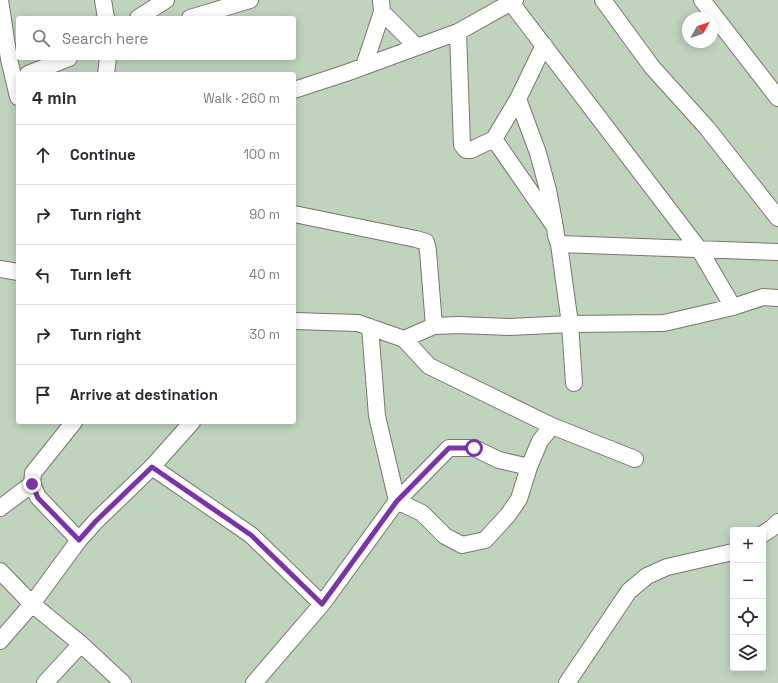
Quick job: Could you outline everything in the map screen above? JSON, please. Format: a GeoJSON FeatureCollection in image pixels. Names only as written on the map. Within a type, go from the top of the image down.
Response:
{"type":"FeatureCollection","features":[{"type":"Feature","properties":{"kind":"street"},"geometry":{"type":"LineString","coordinates":[[0,0],[5,60],[16,72]]}},
{"type":"Feature","properties":{"kind":"street"},"geometry":{"type":"LineString","coordinates":[[103,0],[106,16]]}},
{"type":"Feature","properties":{"kind":"street"},"geometry":{"type":"LineString","coordinates":[[141,16],[166,0]]}},
{"type":"Feature","properties":{"kind":"street"},"geometry":{"type":"LineString","coordinates":[[197,16],[250,0]]}},
{"type":"Feature","properties":{"kind":"street"},"geometry":{"type":"LineString","coordinates":[[603,0],[652,67],[707,128],[778,218]]}},
{"type":"Feature","properties":{"kind":"street"},"geometry":{"type":"LineString","coordinates":[[702,0],[778,98]]}},
{"type":"Feature","properties":{"kind":"street"},"geometry":{"type":"LineString","coordinates":[[296,89],[458,32],[512,1],[699,250],[733,307]]}},
{"type":"Feature","properties":{"kind":"street"},"geometry":{"type":"LineString","coordinates":[[381,6],[417,47]]}},
{"type":"Feature","properties":{"kind":"street"},"geometry":{"type":"LineString","coordinates":[[364,66],[381,6]]}},
{"type":"Feature","properties":{"kind":"street"},"geometry":{"type":"LineString","coordinates":[[458,32],[462,145],[466,150],[471,150],[494,138],[518,99],[544,45]]}},
{"type":"Feature","properties":{"kind":"street"},"geometry":{"type":"LineString","coordinates":[[33,72],[64,60]]}},
{"type":"Feature","properties":{"kind":"street"},"geometry":{"type":"LineString","coordinates":[[106,72],[108,60]]}},
{"type":"Feature","properties":{"kind":"street"},"geometry":{"type":"LineString","coordinates":[[518,99],[538,153],[548,190],[556,236],[559,244],[570,324],[574,383]]}},
{"type":"Feature","properties":{"kind":"street"},"geometry":{"type":"LineString","coordinates":[[494,138],[555,227]]}},
{"type":"Feature","properties":{"kind":"street"},"geometry":{"type":"LineString","coordinates":[[296,214],[416,238],[426,242],[434,326]]}},
{"type":"Feature","properties":{"kind":"street"},"geometry":{"type":"LineString","coordinates":[[559,244],[778,252]]}},
{"type":"Feature","properties":{"kind":"street"},"geometry":{"type":"LineString","coordinates":[[0,269],[16,272]]}},
{"type":"Feature","properties":{"kind":"street"},"geometry":{"type":"LineString","coordinates":[[404,339],[434,326],[458,325],[510,327],[570,324],[664,323],[733,307],[763,297],[778,298]]}},
{"type":"Feature","properties":{"kind":"street"},"geometry":{"type":"LineString","coordinates":[[296,321],[358,324],[404,339],[429,366],[552,426],[636,459]]}},
{"type":"Feature","properties":{"kind":"street"},"geometry":{"type":"LineString","coordinates":[[370,327],[377,416],[397,501]]}},
{"type":"Feature","properties":{"kind":"street"},"geometry":{"type":"LineString","coordinates":[[72,424],[32,474],[32,484],[38,498],[79,540]]}},
{"type":"Feature","properties":{"kind":"street"},"geometry":{"type":"LineString","coordinates":[[0,640],[32,604],[79,540],[96,521],[152,467],[190,424]]}},
{"type":"Feature","properties":{"kind":"street"},"geometry":{"type":"LineString","coordinates":[[397,501],[422,513],[445,536],[462,545],[485,540],[508,515],[519,499],[529,467],[540,441],[552,426]]}},
{"type":"Feature","properties":{"kind":"street"},"geometry":{"type":"LineString","coordinates":[[254,683],[322,604],[397,501],[449,448],[474,448],[499,460],[529,467]]}},
{"type":"Feature","properties":{"kind":"street"},"geometry":{"type":"LineString","coordinates":[[152,467],[251,535],[322,604]]}},
{"type":"Feature","properties":{"kind":"street"},"geometry":{"type":"LineString","coordinates":[[0,508],[32,484]]}},
{"type":"Feature","properties":{"kind":"street"},"geometry":{"type":"LineString","coordinates":[[766,532],[778,522]]}},
{"type":"Feature","properties":{"kind":"street"},"geometry":{"type":"LineString","coordinates":[[567,683],[629,591],[647,576],[667,567],[730,553]]}},
{"type":"Feature","properties":{"kind":"street"},"geometry":{"type":"LineString","coordinates":[[0,571],[32,604],[80,644],[121,682]]}},
{"type":"Feature","properties":{"kind":"street"},"geometry":{"type":"LineString","coordinates":[[45,683],[80,644]]}},
{"type":"Feature","properties":{"kind":"green space"},"geometry":{"type":"Polygon","coordinates":[[[0,0],[778,0],[778,683],[0,683],[0,0]]]}},
{"type":"Feature","properties":{"kind":"route"},"geometry":{"type":"LineString","coordinates":[[32,484],[38,498],[79,540],[96,521],[152,467],[251,535],[322,604],[397,501],[449,448],[474,448]]}}]}
